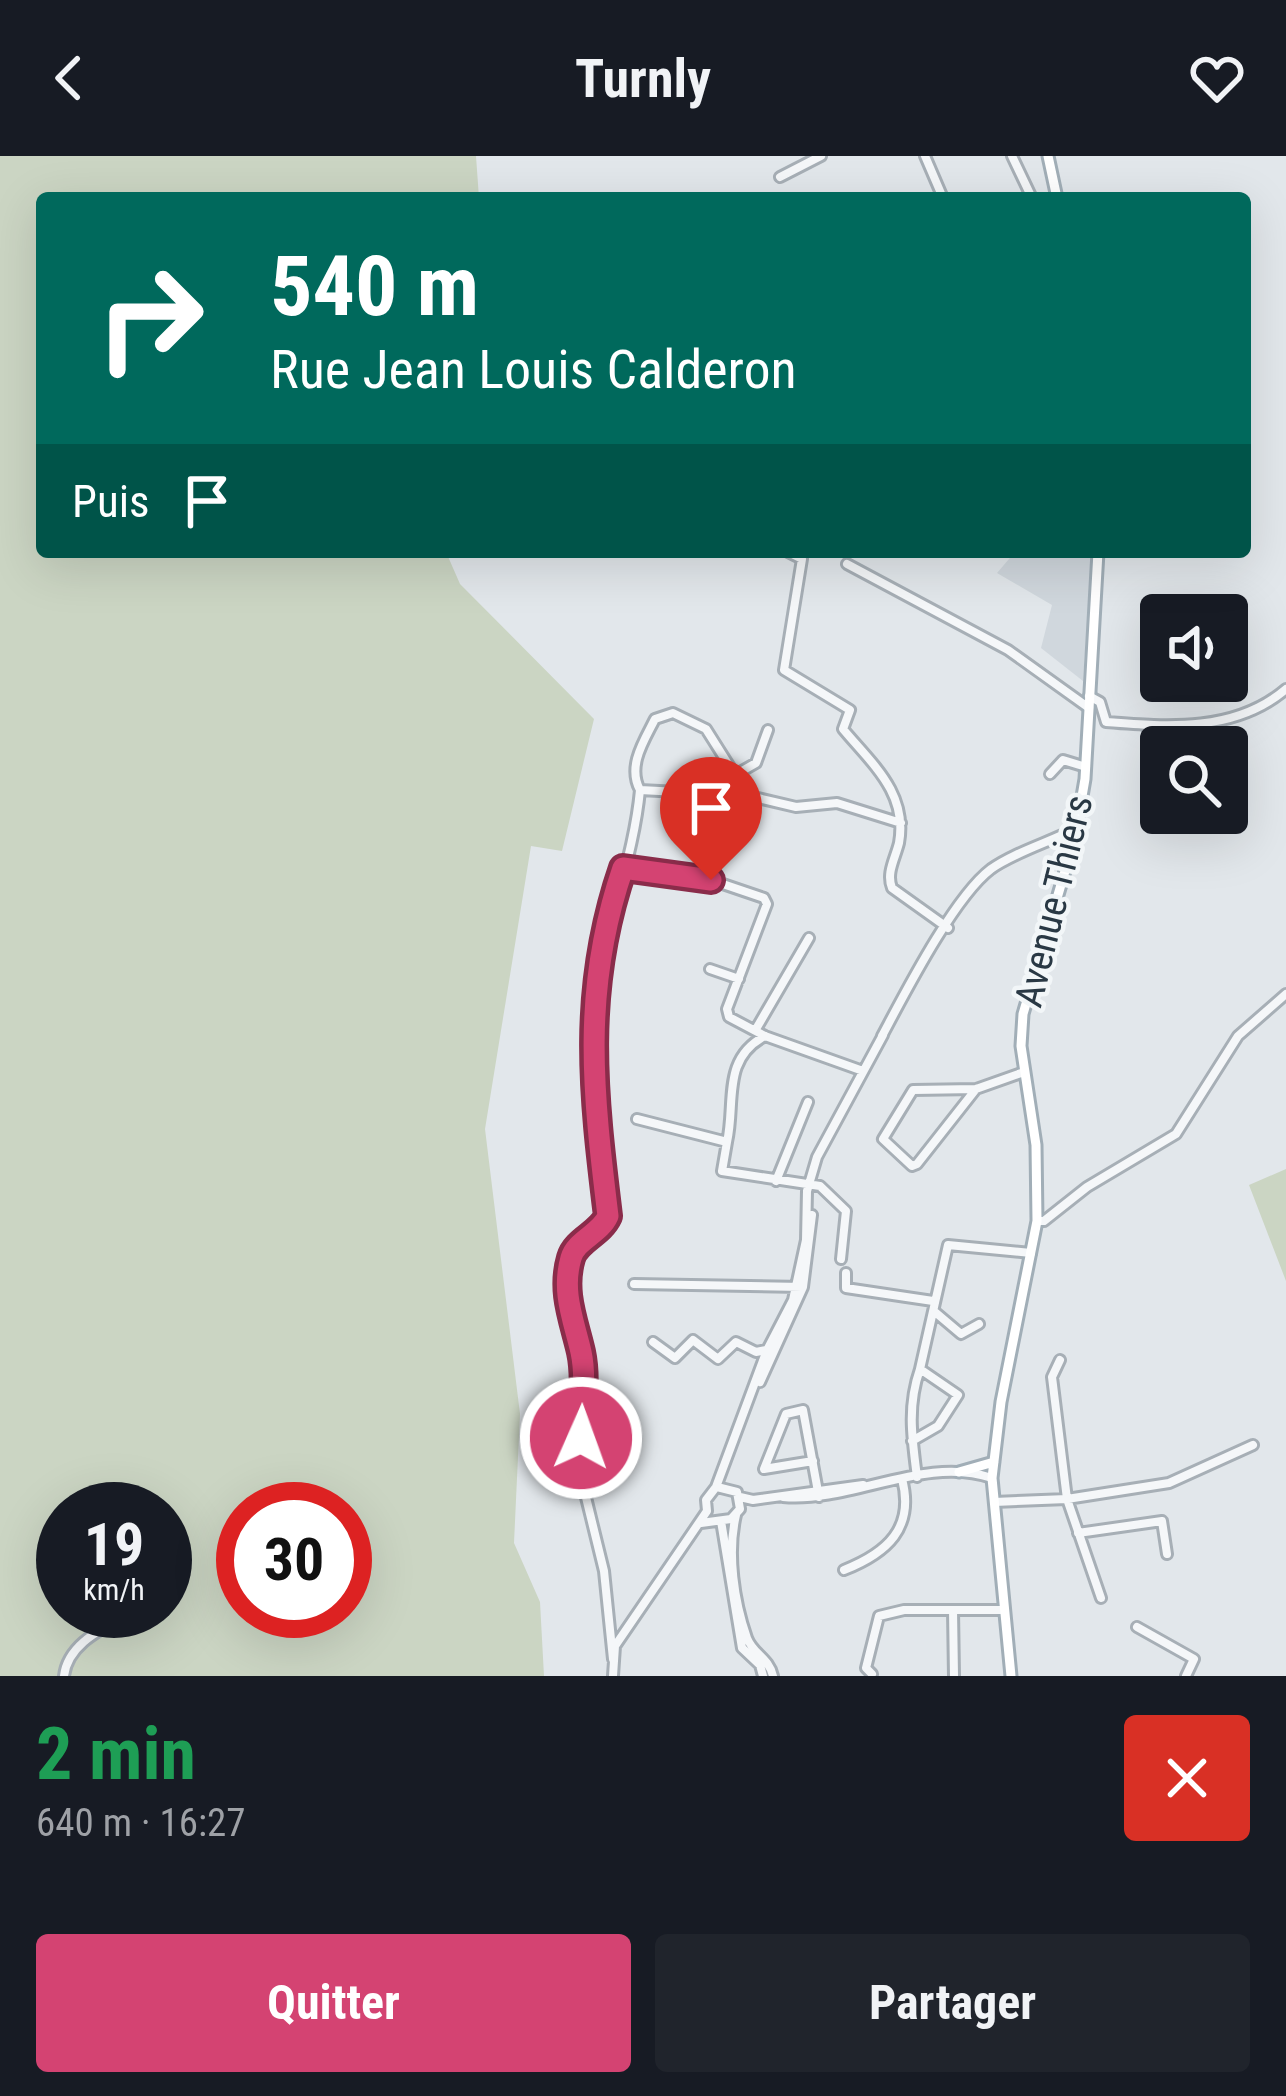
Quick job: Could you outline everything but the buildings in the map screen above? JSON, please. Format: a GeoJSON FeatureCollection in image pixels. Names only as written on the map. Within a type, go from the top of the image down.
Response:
{"type":"FeatureCollection","features":[{"type":"Feature","properties":{"kind":"main road"},"geometry":{"type":"LineString","coordinates":[[1048,156],[1056,192]]}},
{"type":"Feature","properties":{"kind":"main road","name":"Avenue Thiers"},"geometry":{"type":"LineString","coordinates":[[1011,1676],[992,1478],[1036,1221],[1036,1145],[1024,1072],[1026,998],[1077,828],[1086,766],[1098,558]]}},
{"type":"Feature","properties":{"kind":"main road"},"geometry":{"type":"LineString","coordinates":[[959,1472],[994,1462]]}},
{"type":"Feature","properties":{"kind":"street"},"geometry":{"type":"LineString","coordinates":[[780,177],[821,156]]}},
{"type":"Feature","properties":{"kind":"street"},"geometry":{"type":"LineString","coordinates":[[926,156],[941,192]]}},
{"type":"Feature","properties":{"kind":"street"},"geometry":{"type":"LineString","coordinates":[[1012,156],[1029,192]]}},
{"type":"Feature","properties":{"kind":"street"},"geometry":{"type":"LineString","coordinates":[[800,558],[784,670],[791,679],[845,702],[850,710],[843,729],[892,788],[901,823],[888,878],[892,888],[947,928]]}},
{"type":"Feature","properties":{"kind":"street"},"geometry":{"type":"LineString","coordinates":[[847,564],[1008,650],[1089,702],[1100,702],[1106,722],[1216,723],[1251,715],[1286,689]]}},
{"type":"Feature","properties":{"kind":"street"},"geometry":{"type":"LineString","coordinates":[[613,1676],[604,1571],[581,1477],[584,1386],[568,1300],[571,1256],[608,1216],[590,1071],[598,986],[640,790],[634,778],[635,762],[655,719],[664,714],[706,729],[745,795],[796,807],[837,803],[901,823]]}},
{"type":"Feature","properties":{"kind":"street"},"geometry":{"type":"LineString","coordinates":[[640,790],[698,793],[757,764],[768,730]]}},
{"type":"Feature","properties":{"kind":"street"},"geometry":{"type":"LineString","coordinates":[[1050,774],[1063,760],[1086,766]]}},
{"type":"Feature","properties":{"kind":"street"},"geometry":{"type":"LineString","coordinates":[[722,1486],[724,1467],[748,1404],[800,1286],[812,1239],[810,1187],[821,1154],[862,1070],[947,928],[994,867],[1077,828]]}},
{"type":"Feature","properties":{"kind":"street"},"geometry":{"type":"LineString","coordinates":[[1045,844],[1072,849]]}},
{"type":"Feature","properties":{"kind":"street"},"geometry":{"type":"LineString","coordinates":[[623,868],[711,880],[764,898],[766,904],[729,1017],[862,1070]]}},
{"type":"Feature","properties":{"kind":"street"},"geometry":{"type":"LineString","coordinates":[[809,938],[761,1033],[744,1048],[736,1066],[722,1171],[820,1186],[846,1210],[842,1259]]}},
{"type":"Feature","properties":{"kind":"street"},"geometry":{"type":"LineString","coordinates":[[710,969],[740,979]]}},
{"type":"Feature","properties":{"kind":"street"},"geometry":{"type":"LineString","coordinates":[[1036,1221],[1044,1221],[1087,1187],[1165,1145],[1191,1117],[1238,1036],[1286,994]]}},
{"type":"Feature","properties":{"kind":"street"},"geometry":{"type":"LineString","coordinates":[[976,1089],[917,1164],[912,1166],[884,1145],[883,1139],[914,1090],[976,1089],[1024,1072]]}},
{"type":"Feature","properties":{"kind":"street"},"geometry":{"type":"LineString","coordinates":[[776,1181],[808,1102]]}},
{"type":"Feature","properties":{"kind":"street"},"geometry":{"type":"LineString","coordinates":[[637,1119],[728,1142]]}},
{"type":"Feature","properties":{"kind":"street"},"geometry":{"type":"LineString","coordinates":[[916,1478],[909,1399],[935,1312],[933,1301],[948,1244],[1033,1254]]}},
{"type":"Feature","properties":{"kind":"street"},"geometry":{"type":"LineString","coordinates":[[846,1273],[847,1288],[933,1301]]}},
{"type":"Feature","properties":{"kind":"street"},"geometry":{"type":"LineString","coordinates":[[634,1284],[705,1289],[800,1286]]}},
{"type":"Feature","properties":{"kind":"street"},"geometry":{"type":"LineString","coordinates":[[935,1312],[961,1334],[980,1324]]}},
{"type":"Feature","properties":{"kind":"street"},"geometry":{"type":"LineString","coordinates":[[653,1342],[675,1358],[693,1340],[718,1359],[736,1342],[756,1352],[770,1351]]}},
{"type":"Feature","properties":{"kind":"street"},"geometry":{"type":"LineString","coordinates":[[1060,1360],[1052,1377],[1066,1499],[1101,1598]]}},
{"type":"Feature","properties":{"kind":"street"},"geometry":{"type":"LineString","coordinates":[[912,1441],[938,1426],[958,1395],[920,1369]]}},
{"type":"Feature","properties":{"kind":"street"},"geometry":{"type":"LineString","coordinates":[[813,1461],[764,1468],[786,1414],[803,1410],[813,1461],[818,1494]]}},
{"type":"Feature","properties":{"kind":"street"},"geometry":{"type":"LineString","coordinates":[[992,1503],[1066,1499],[1169,1483],[1253,1444]]}},
{"type":"Feature","properties":{"kind":"street"},"geometry":{"type":"LineString","coordinates":[[722,1486],[753,1500],[959,1472],[992,1478]]}},
{"type":"Feature","properties":{"kind":"street"},"geometry":{"type":"LineString","coordinates":[[844,1570],[892,1545],[904,1517],[902,1479]]}},
{"type":"Feature","properties":{"kind":"street"},"geometry":{"type":"LineString","coordinates":[[722,1486],[708,1495],[742,1648],[760,1664],[763,1676]]}},
{"type":"Feature","properties":{"kind":"street"},"geometry":{"type":"LineString","coordinates":[[740,1497],[731,1555],[748,1643],[770,1662],[773,1676]]}},
{"type":"Feature","properties":{"kind":"street"},"geometry":{"type":"LineString","coordinates":[[613,1659],[615,1646],[701,1523],[738,1512],[753,1500]]}},
{"type":"Feature","properties":{"kind":"street"},"geometry":{"type":"LineString","coordinates":[[1078,1533],[1162,1521],[1167,1554]]}},
{"type":"Feature","properties":{"kind":"street"},"geometry":{"type":"LineString","coordinates":[[872,1674],[866,1668],[874,1619],[904,1610],[1004,1610]]}},
{"type":"Feature","properties":{"kind":"street"},"geometry":{"type":"LineString","coordinates":[[952,1610],[954,1676]]}},
{"type":"Feature","properties":{"kind":"street"},"geometry":{"type":"LineString","coordinates":[[1137,1628],[1194,1659],[1186,1676]]}},
{"type":"Feature","properties":{"kind":"street"},"geometry":{"type":"LineString","coordinates":[[64,1676],[65,1664],[86,1638]]}},
{"type":"Feature","properties":{"kind":"shaded area"},"geometry":{"type":"Polygon","coordinates":[[[1010,558],[1092,558],[1083,681],[1041,648],[1052,605],[997,573],[1010,558]]]}},
{"type":"Feature","properties":{"kind":"green space"},"geometry":{"type":"Polygon","coordinates":[[[0,156],[476,156],[479,192],[36,192],[36,558],[449,558],[460,584],[594,719],[562,851],[531,846],[485,1129],[520,1414],[514,1543],[540,1602],[544,1676],[0,1676],[0,156]]]}},
{"type":"Feature","properties":{"kind":"green space"},"geometry":{"type":"Polygon","coordinates":[[[1286,1169],[1286,1281],[1249,1185],[1286,1169]]]}},
{"type":"Feature","properties":{"kind":"route"},"geometry":{"type":"LineString","coordinates":[[581,1438],[584,1386],[581,1352],[571,1332],[569,1266],[574,1250],[606,1224],[608,1216],[590,1071],[598,986],[616,888],[623,868],[711,880]]}}]}
